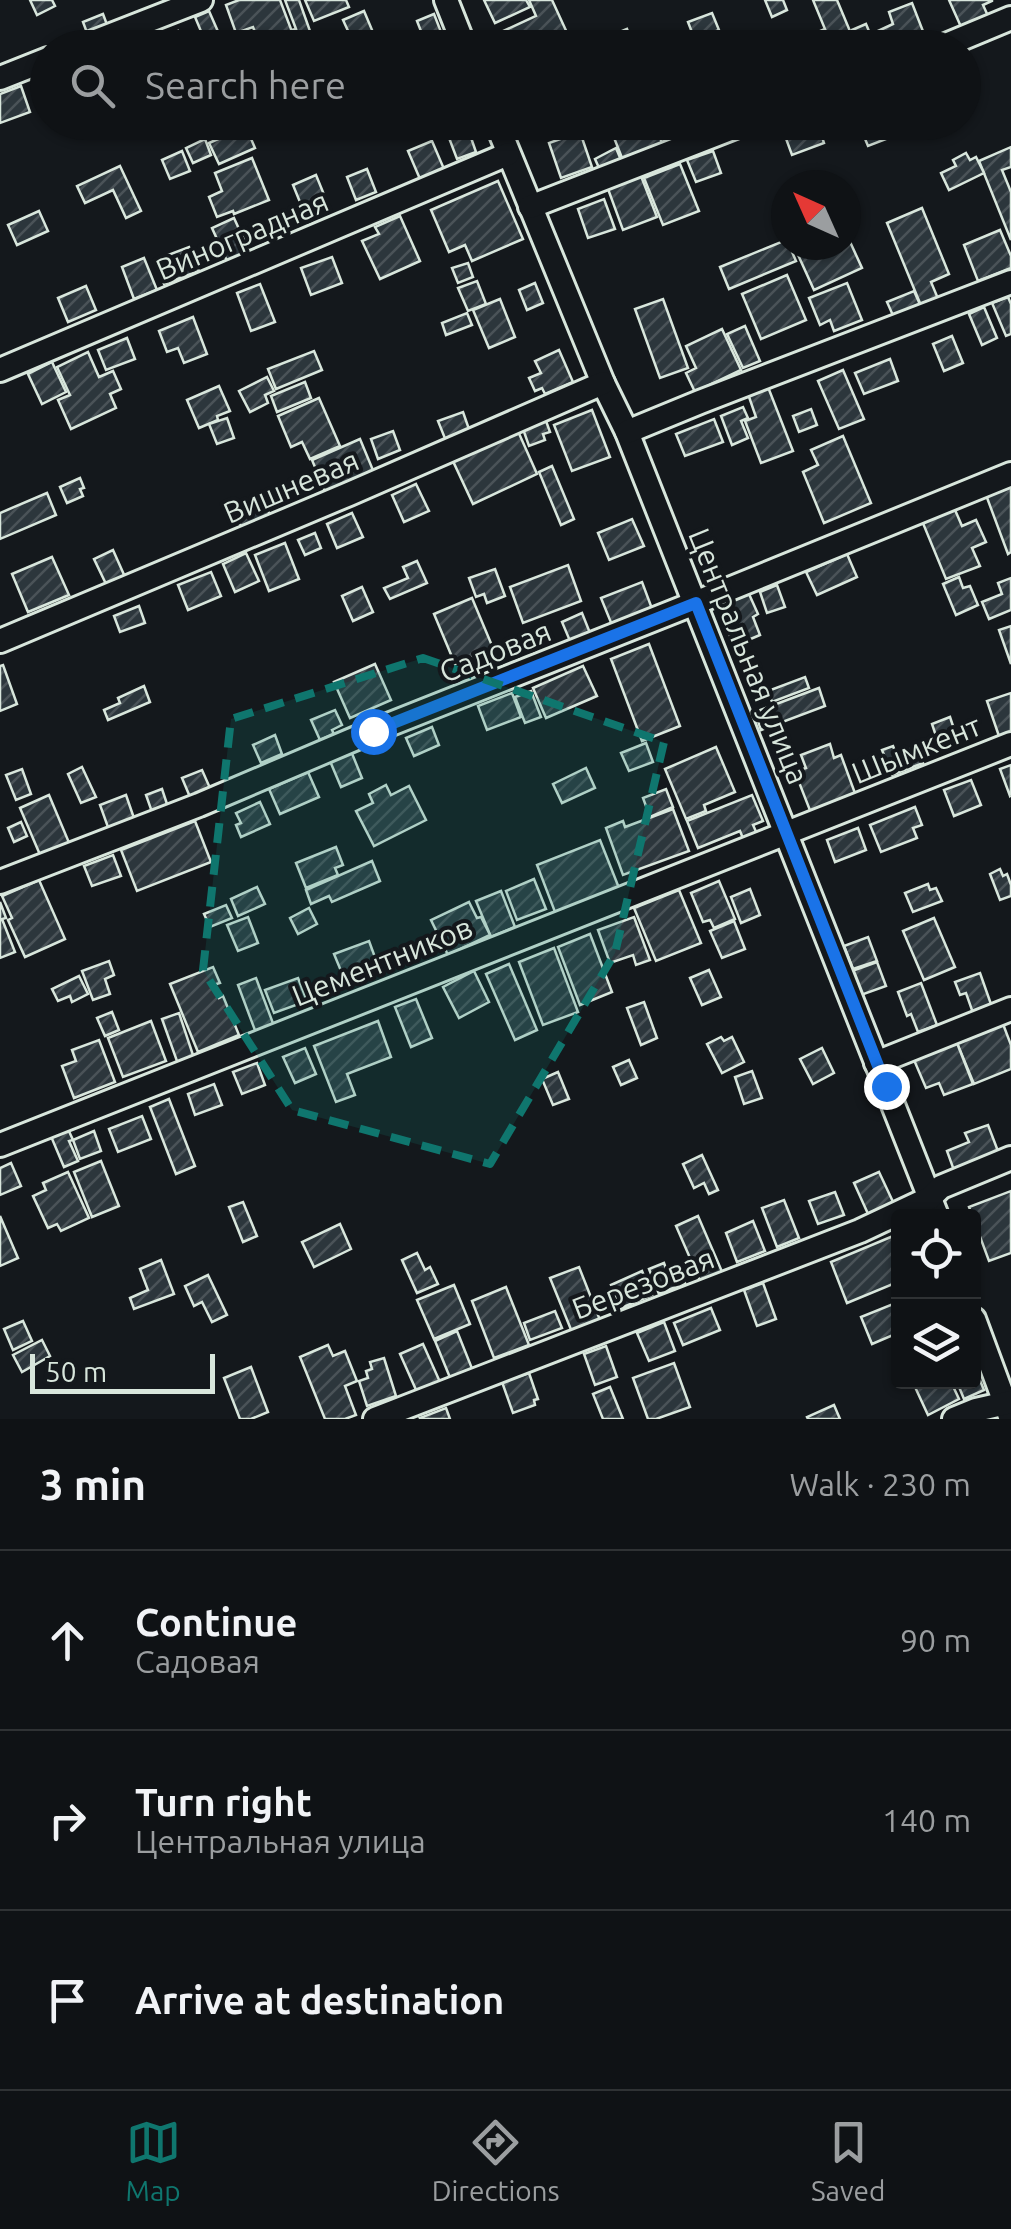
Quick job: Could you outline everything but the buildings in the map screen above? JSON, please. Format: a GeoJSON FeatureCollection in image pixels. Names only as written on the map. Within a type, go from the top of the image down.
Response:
{"type":"FeatureCollection","features":[{"type":"Feature","properties":{"kind":"street"},"geometry":{"type":"LineString","coordinates":[[124,30],[202,0]]}},
{"type":"Feature","properties":{"kind":"street"},"geometry":{"type":"LineString","coordinates":[[446,0],[458,30]]}},
{"type":"Feature","properties":{"kind":"street"},"geometry":{"type":"LineString","coordinates":[[981,30],[1011,18]]}},
{"type":"Feature","properties":{"kind":"street"},"geometry":{"type":"LineString","coordinates":[[0,78],[30,66]]}},
{"type":"Feature","properties":{"kind":"street","name":"Центральная улица"},"geometry":{"type":"LineString","coordinates":[[503,140],[696,603],[933,1207]]}},
{"type":"Feature","properties":{"kind":"street"},"geometry":{"type":"LineString","coordinates":[[530,207],[702,140]]}},
{"type":"Feature","properties":{"kind":"street","name":"Виноградная"},"geometry":{"type":"LineString","coordinates":[[0,370],[508,154]]}},
{"type":"Feature","properties":{"kind":"street"},"geometry":{"type":"LineString","coordinates":[[627,432],[1011,282]]}},
{"type":"Feature","properties":{"kind":"street","name":"Вишневая"},"geometry":{"type":"LineString","coordinates":[[0,641],[603,383]]}},
{"type":"Feature","properties":{"kind":"street","name":"Садовая"},"geometry":{"type":"LineString","coordinates":[[0,882],[199,805],[1011,474]]}},
{"type":"Feature","properties":{"kind":"street","name":"Шымкент"},"geometry":{"type":"LineString","coordinates":[[787,833],[1011,744]]}},
{"type":"Feature","properties":{"kind":"street","name":"Цементников"},"geometry":{"type":"LineString","coordinates":[[0,1145],[787,833]]}},
{"type":"Feature","properties":{"kind":"street"},"geometry":{"type":"LineString","coordinates":[[876,1063],[1011,1010]]}},
{"type":"Feature","properties":{"kind":"street","name":"Березовая"},"geometry":{"type":"LineString","coordinates":[[375,1419],[860,1231],[933,1207],[941,1187],[1011,1158]]}},
{"type":"Feature","properties":{"kind":"street"},"geometry":{"type":"LineString","coordinates":[[954,1419],[976,1410],[1008,1408],[981,1337]]}},
{"type":"Feature","properties":{"kind":"highlighted area"},"geometry":{"type":"Polygon","coordinates":[[[423,658],[664,742],[615,953],[490,1164],[292,1110],[203,970],[231,719],[423,658]]]}},
{"type":"Feature","properties":{"kind":"route"},"geometry":{"type":"LineString","coordinates":[[373,731],[696,603],[886,1086]]}}]}
